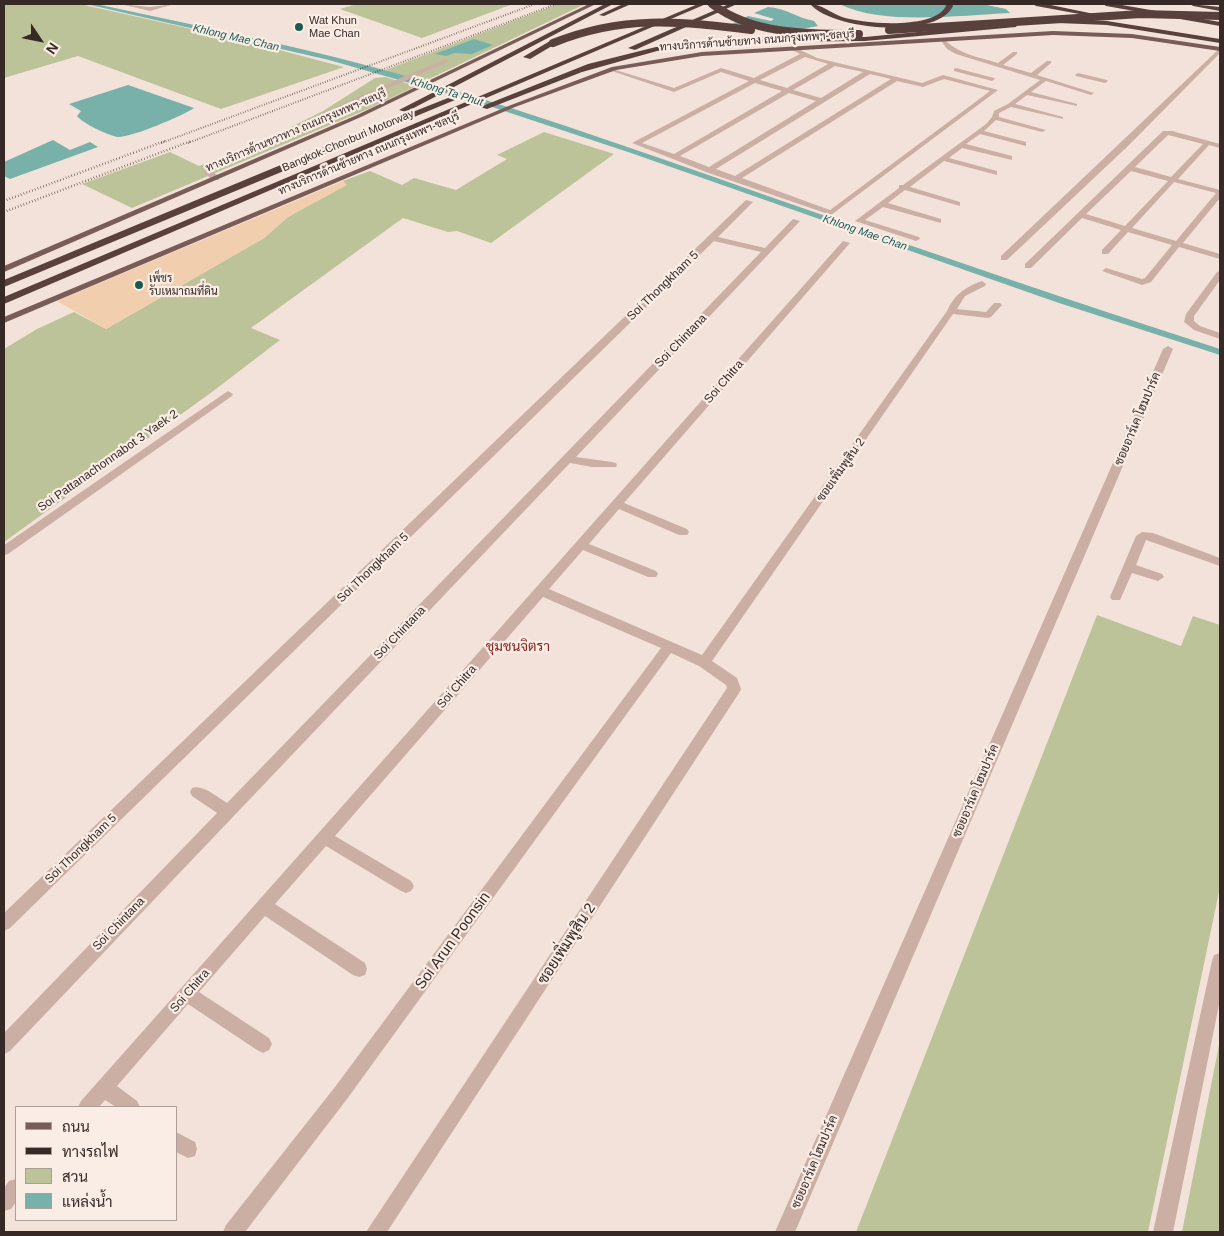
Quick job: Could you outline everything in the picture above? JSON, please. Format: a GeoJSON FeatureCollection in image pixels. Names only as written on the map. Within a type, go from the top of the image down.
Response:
{"type":"FeatureCollection","features":[{"type":"Feature","properties":{"kind":"highway"},"geometry":{"type":"LineString","coordinates":[[327,149],[395,114],[436,96],[526,46],[610,4]]}},
{"type":"Feature","properties":{"kind":"highway"},"geometry":{"type":"LineString","coordinates":[[526,46],[628,4]]}},
{"type":"Feature","properties":{"kind":"highway","name":"Bangkok-Chonburi Motorway"},"geometry":{"type":"LineString","coordinates":[[4,301],[703,4]]}},
{"type":"Feature","properties":{"kind":"highway"},"geometry":{"type":"LineString","coordinates":[[712,4],[728,15],[762,26],[802,33],[859,34],[1074,22],[1107,23],[1220,39]]}},
{"type":"Feature","properties":{"kind":"highway"},"geometry":{"type":"LineString","coordinates":[[339,159],[582,70],[734,4]]}},
{"type":"Feature","properties":{"kind":"highway"},"geometry":{"type":"LineString","coordinates":[[813,4],[831,15],[862,23],[890,25],[926,21],[947,12],[950,6],[948,4]]}},
{"type":"Feature","properties":{"kind":"highway"},"geometry":{"type":"LineString","coordinates":[[1036,4],[1220,39]]}},
{"type":"Feature","properties":{"kind":"highway"},"geometry":{"type":"LineString","coordinates":[[1059,4],[1163,23]]}},
{"type":"Feature","properties":{"kind":"highway"},"geometry":{"type":"LineString","coordinates":[[1110,4],[1220,24]]}},
{"type":"Feature","properties":{"kind":"highway"},"geometry":{"type":"LineString","coordinates":[[1146,4],[1220,16]]}},
{"type":"Feature","properties":{"kind":"highway"},"geometry":{"type":"LineString","coordinates":[[1193,4],[1220,9]]}},
{"type":"Feature","properties":{"kind":"highway"},"geometry":{"type":"LineString","coordinates":[[455,86],[553,43],[594,28],[640,22],[684,22],[764,32],[806,34],[1141,14],[1220,16]]}},
{"type":"Feature","properties":{"kind":"highway"},"geometry":{"type":"LineString","coordinates":[[597,38],[651,15]]}},
{"type":"Feature","properties":{"kind":"highway"},"geometry":{"type":"LineString","coordinates":[[582,70],[656,49],[698,43],[736,40],[865,39],[1013,25]]}},
{"type":"Feature","properties":{"kind":"highway"},"geometry":{"type":"LineString","coordinates":[[1192,28],[1220,33]]}},
{"type":"Feature","properties":{"kind":"highway","name":"Bangkok-Chonburi Motorway"},"geometry":{"type":"LineString","coordinates":[[4,284],[327,149],[454,99]]}},
{"type":"Feature","properties":{"kind":"main road","name":"ทางบริการด้านขวาทาง ถนนกรุงเทพฯ-ชลบุรี"},"geometry":{"type":"LineString","coordinates":[[4,269],[418,89],[593,4]]}},
{"type":"Feature","properties":{"kind":"main road","name":"ทางบริการด้านซ้ายทาง ถนนกรุงเทพฯ-ชลบุรี"},"geometry":{"type":"LineString","coordinates":[[4,320],[512,106],[577,80],[611,69],[656,60],[702,54],[1016,34],[1090,33],[1132,36],[1220,49]]}},
{"type":"Feature","properties":{"kind":"street"},"geometry":{"type":"LineString","coordinates":[[124,4],[150,9],[171,4]]}},
{"type":"Feature","properties":{"kind":"street"},"geometry":{"type":"LineString","coordinates":[[941,39],[949,48],[958,53],[1091,93]]}},
{"type":"Feature","properties":{"kind":"street"},"geometry":{"type":"LineString","coordinates":[[792,48],[835,63],[924,85],[943,77],[995,90],[831,213],[636,143],[805,54]]}},
{"type":"Feature","properties":{"kind":"street"},"geometry":{"type":"LineString","coordinates":[[1004,258],[1125,144],[1220,49]]}},
{"type":"Feature","properties":{"kind":"street"},"geometry":{"type":"LineString","coordinates":[[999,65],[1016,53]]}},
{"type":"Feature","properties":{"kind":"street"},"geometry":{"type":"LineString","coordinates":[[216,178],[208,173],[212,168],[287,135],[394,82],[446,61]]}},
{"type":"Feature","properties":{"kind":"street"},"geometry":{"type":"LineString","coordinates":[[1033,75],[1050,62]]}},
{"type":"Feature","properties":{"kind":"street"},"geometry":{"type":"LineString","coordinates":[[674,157],[835,63]]}},
{"type":"Feature","properties":{"kind":"street"},"geometry":{"type":"LineString","coordinates":[[984,85],[1009,67]]}},
{"type":"Feature","properties":{"kind":"street"},"geometry":{"type":"LineString","coordinates":[[611,69],[674,90],[718,71],[755,80],[822,101]]}},
{"type":"Feature","properties":{"kind":"street"},"geometry":{"type":"LineString","coordinates":[[956,70],[992,79]]}},
{"type":"Feature","properties":{"kind":"street"},"geometry":{"type":"LineString","coordinates":[[709,170],[870,71]]}},
{"type":"Feature","properties":{"kind":"street"},"geometry":{"type":"LineString","coordinates":[[1065,86],[1081,73],[1104,81]]}},
{"type":"Feature","properties":{"kind":"street"},"geometry":{"type":"LineString","coordinates":[[736,179],[896,78]]}},
{"type":"Feature","properties":{"kind":"street"},"geometry":{"type":"LineString","coordinates":[[916,239],[860,221],[902,187],[979,132],[995,118],[996,112],[1010,105],[1045,80]]}},
{"type":"Feature","properties":{"kind":"street"},"geometry":{"type":"LineString","coordinates":[[1026,93],[1075,105]]}},
{"type":"Feature","properties":{"kind":"street"},"geometry":{"type":"LineString","coordinates":[[1010,105],[1061,118]]}},
{"type":"Feature","properties":{"kind":"street"},"geometry":{"type":"LineString","coordinates":[[995,118],[1042,130]]}},
{"type":"Feature","properties":{"kind":"street"},"geometry":{"type":"LineString","coordinates":[[979,132],[1023,144]]}},
{"type":"Feature","properties":{"kind":"street"},"geometry":{"type":"LineString","coordinates":[[1028,266],[1166,133],[1220,146]]}},
{"type":"Feature","properties":{"kind":"street"},"geometry":{"type":"LineString","coordinates":[[1105,252],[1208,142]]}},
{"type":"Feature","properties":{"kind":"street"},"geometry":{"type":"LineString","coordinates":[[960,145],[1009,158]]}},
{"type":"Feature","properties":{"kind":"street"},"geometry":{"type":"LineString","coordinates":[[942,158],[994,173]]}},
{"type":"Feature","properties":{"kind":"street"},"geometry":{"type":"LineString","coordinates":[[1106,271],[1145,282],[1220,193],[1129,168]]}},
{"type":"Feature","properties":{"kind":"street"},"geometry":{"type":"LineString","coordinates":[[902,187],[957,204]]}},
{"type":"Feature","properties":{"kind":"street","name":"Soi Thongkham 5"},"geometry":{"type":"LineString","coordinates":[[4,923],[750,202]]}},
{"type":"Feature","properties":{"kind":"street"},"geometry":{"type":"LineString","coordinates":[[881,204],[938,221]]}},
{"type":"Feature","properties":{"kind":"street"},"geometry":{"type":"LineString","coordinates":[[1081,215],[1220,257]]}},
{"type":"Feature","properties":{"kind":"street","name":"Soi Chintana"},"geometry":{"type":"LineString","coordinates":[[4,1045],[796,221]]}},
{"type":"Feature","properties":{"kind":"street"},"geometry":{"type":"LineString","coordinates":[[713,238],[767,251]]}},
{"type":"Feature","properties":{"kind":"street","name":"Soi Chitra"},"geometry":{"type":"LineString","coordinates":[[88,1106],[846,243]]}},
{"type":"Feature","properties":{"kind":"street"},"geometry":{"type":"LineString","coordinates":[[1219,335],[1191,324],[1189,316],[1220,274]]}},
{"type":"Feature","properties":{"kind":"street","name":"ซอยเพิ่มพูสิน 2"},"geometry":{"type":"LineString","coordinates":[[704,662],[951,311],[956,300],[962,294],[982,284]]}},
{"type":"Feature","properties":{"kind":"street"},"geometry":{"type":"LineString","coordinates":[[951,311],[988,315],[997,305]]}},
{"type":"Feature","properties":{"kind":"street","name":"ซอยอาร์เค โฮมปาร์ค"},"geometry":{"type":"LineString","coordinates":[[784,1232],[1168,349]]}},
{"type":"Feature","properties":{"kind":"street","name":"Soi Pattanachonnabot 3 Yaek 2"},"geometry":{"type":"LineString","coordinates":[[4,551],[228,394]]}},
{"type":"Feature","properties":{"kind":"street"},"geometry":{"type":"LineString","coordinates":[[569,459],[592,464],[612,464]]}},
{"type":"Feature","properties":{"kind":"street"},"geometry":{"type":"LineString","coordinates":[[617,504],[684,532]]}},
{"type":"Feature","properties":{"kind":"street"},"geometry":{"type":"LineString","coordinates":[[1116,597],[1140,538],[1144,536],[1220,562]]}},
{"type":"Feature","properties":{"kind":"street"},"geometry":{"type":"LineString","coordinates":[[581,545],[652,574]]}},
{"type":"Feature","properties":{"kind":"street"},"geometry":{"type":"LineString","coordinates":[[1129,567],[1158,577]]}},
{"type":"Feature","properties":{"kind":"street","name":"ซอยเพิ่มพูสิน 2"},"geometry":{"type":"LineString","coordinates":[[376,1232],[734,689],[732,682],[704,662],[668,648],[541,591]]}},
{"type":"Feature","properties":{"kind":"street","name":"Soi Arun Poonsin"},"geometry":{"type":"LineString","coordinates":[[233,1232],[347,1085],[668,648]]}},
{"type":"Feature","properties":{"kind":"street"},"geometry":{"type":"LineString","coordinates":[[197,792],[227,811]]}},
{"type":"Feature","properties":{"kind":"street"},"geometry":{"type":"LineString","coordinates":[[324,837],[406,886]]}},
{"type":"Feature","properties":{"kind":"street"},"geometry":{"type":"LineString","coordinates":[[264,906],[359,969]]}},
{"type":"Feature","properties":{"kind":"street"},"geometry":{"type":"LineString","coordinates":[[1163,1232],[1220,961]]}},
{"type":"Feature","properties":{"kind":"street"},"geometry":{"type":"LineString","coordinates":[[187,994],[264,1044]]}},
{"type":"Feature","properties":{"kind":"street"},"geometry":{"type":"LineString","coordinates":[[104,1088],[130,1106]]}},
{"type":"Feature","properties":{"kind":"street"},"geometry":{"type":"LineString","coordinates":[[4,1202],[15,1189]]}},
{"type":"Feature","properties":{"kind":"green space"},"geometry":{"type":"Polygon","coordinates":[[[4,4],[80,4],[245,41],[344,67],[221,109],[78,56],[4,78],[4,4]]]}},
{"type":"Feature","properties":{"kind":"green space"},"geometry":{"type":"Polygon","coordinates":[[[357,4],[513,4],[422,38],[340,9],[357,4]]]}},
{"type":"Feature","properties":{"kind":"green space"},"geometry":{"type":"Polygon","coordinates":[[[558,4],[585,4],[425,81],[383,71],[558,4]]]}},
{"type":"Feature","properties":{"kind":"green space"},"geometry":{"type":"Polygon","coordinates":[[[385,77],[416,86],[368,109],[132,208],[82,184],[170,152],[199,166],[280,136],[277,134],[323,111],[375,78],[385,77]]]}},
{"type":"Feature","properties":{"kind":"green space"},"geometry":{"type":"Polygon","coordinates":[[[544,132],[614,154],[491,243],[457,231],[448,232],[403,218],[251,328],[280,340],[212,392],[4,542],[4,349],[37,329],[74,312],[106,329],[264,238],[288,217],[346,185],[343,181],[370,171],[402,185],[414,178],[456,190],[507,159],[497,155],[544,132]]]}},
{"type":"Feature","properties":{"kind":"green space"},"geometry":{"type":"Polygon","coordinates":[[[1097,615],[1181,646],[1193,616],[1220,625],[1220,887],[1148,1232],[856,1232],[1097,615]]]}},
{"type":"Feature","properties":{"kind":"green space"},"geometry":{"type":"Polygon","coordinates":[[[1220,1040],[1220,1232],[1182,1232],[1220,1040]]]}},
{"type":"Feature","properties":{"kind":"sand"},"geometry":{"type":"Polygon","coordinates":[[[343,181],[347,185],[288,217],[264,238],[106,329],[57,301],[343,181]]]}},
{"type":"Feature","properties":{"kind":"water"},"geometry":{"type":"Polygon","coordinates":[[[839,4],[982,4],[1006,9],[1010,13],[923,18],[900,17],[857,11],[839,4]]]}},
{"type":"Feature","properties":{"kind":"water"},"geometry":{"type":"Polygon","coordinates":[[[768,7],[780,9],[814,21],[818,26],[802,29],[737,29],[730,25],[748,16],[771,21],[774,19],[754,13],[768,7]]]}},
{"type":"Feature","properties":{"kind":"water"},"geometry":{"type":"Polygon","coordinates":[[[474,39],[493,45],[472,54],[454,53],[446,56],[435,54],[474,39]]]}},
{"type":"Feature","properties":{"kind":"water"},"geometry":{"type":"Polygon","coordinates":[[[128,85],[194,108],[135,134],[118,137],[102,132],[84,122],[77,116],[81,111],[69,104],[128,85]]]}},
{"type":"Feature","properties":{"kind":"water"},"geometry":{"type":"Polygon","coordinates":[[[53,140],[70,150],[90,142],[98,147],[10,179],[4,176],[4,162],[53,140]]]}},
{"type":"Feature","properties":{"kind":"waterway","name":"Khlong Mae Chan"},"geometry":{"type":"LineString","coordinates":[[89,4],[331,58],[486,103],[634,152],[1059,300],[1220,352]]}},
{"type":"Feature","properties":{"kind":"railway"},"geometry":{"type":"LineString","coordinates":[[161,143],[535,4]]}},
{"type":"Feature","properties":{"kind":"railway"},"geometry":{"type":"LineString","coordinates":[[188,143],[556,4]]}},
{"type":"Feature","properties":{"kind":"railway"},"geometry":{"type":"LineString","coordinates":[[4,201],[165,141]]}},
{"type":"Feature","properties":{"kind":"railway"},"geometry":{"type":"LineString","coordinates":[[4,212],[191,141]]}},
{"type":"Feature","properties":{"kind":"place","name":"Wat Khun Mae Chan"},"geometry":{"type":"Point","coordinates":[299,27]}},
{"type":"Feature","properties":{"kind":"place","name":"เพ็ชร รับเหมาถมที่ดิน"},"geometry":{"type":"Point","coordinates":[139,285]}},
{"type":"Feature","properties":{"kind":"district","name":"ชุมชนจิตรา"},"geometry":{"type":"Point","coordinates":[518,647]}},
{"type":"Feature","properties":{"kind":"water label","name":"Khlong Ta Phut"},"geometry":{"type":"Point","coordinates":[447,92]}}]}
